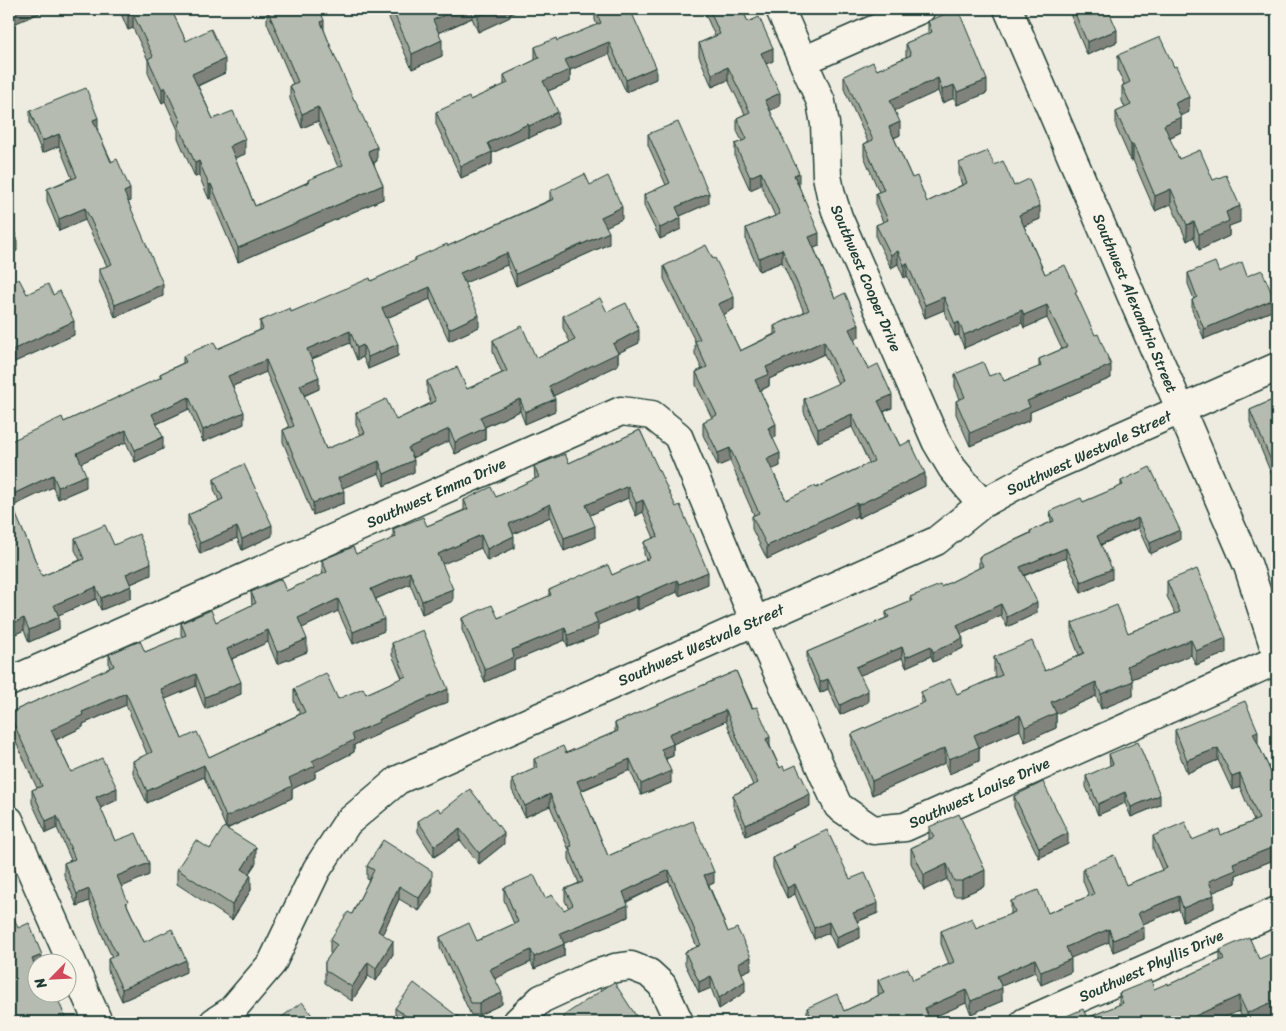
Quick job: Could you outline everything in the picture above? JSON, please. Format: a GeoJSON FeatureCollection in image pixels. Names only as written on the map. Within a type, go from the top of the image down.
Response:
{"type":"FeatureCollection","features":[{"type":"Feature","properties":{"kind":"street","name":"Southwest Cooper Drive"},"geometry":{"type":"LineString","coordinates":[[780,9],[821,102],[826,124],[827,176],[838,217],[936,441],[952,468],[982,504]]}},
{"type":"Feature","properties":{"kind":"street"},"geometry":{"type":"LineString","coordinates":[[803,61],[921,9]]}},
{"type":"Feature","properties":{"kind":"street","name":"Southwest Alexandria Street"},"geometry":{"type":"LineString","coordinates":[[1008,9],[1248,566],[1277,655]]}},
{"type":"Feature","properties":{"kind":"street","name":"Southwest Westvale Street"},"geometry":{"type":"LineString","coordinates":[[214,1022],[231,1011],[272,963],[317,869],[347,822],[398,780],[936,541],[982,504],[1040,472],[1277,367]]}},
{"type":"Feature","properties":{"kind":"street","name":"Southwest Emma Drive"},"geometry":{"type":"LineString","coordinates":[[9,682],[621,411],[652,415],[678,436],[755,622]]}},
{"type":"Feature","properties":{"kind":"street","name":"Southwest Louise Drive"},"geometry":{"type":"LineString","coordinates":[[755,622],[838,806],[873,830],[904,827],[1277,660]]}},
{"type":"Feature","properties":{"kind":"street"},"geometry":{"type":"LineString","coordinates":[[9,820],[98,1022]]}},
{"type":"Feature","properties":{"kind":"street","name":"Southwest Phyllis Drive"},"geometry":{"type":"LineString","coordinates":[[1025,1022],[1277,910]]}},
{"type":"Feature","properties":{"kind":"street"},"geometry":{"type":"LineString","coordinates":[[517,1022],[541,1000],[593,975],[615,968],[631,966],[649,973],[662,985],[680,1022]]}},
{"type":"Feature","properties":{"kind":"building"},"geometry":{"type":"Polygon","coordinates":[[[9,9],[19,9],[9,13],[9,9]]]}},
{"type":"Feature","properties":{"kind":"building"},"geometry":{"type":"Polygon","coordinates":[[[125,9],[171,9],[186,41],[211,29],[225,59],[192,74],[213,119],[233,111],[245,139],[230,146],[255,206],[343,165],[318,107],[302,114],[290,85],[298,82],[267,9],[319,9],[324,20],[321,22],[330,45],[377,147],[368,151],[383,185],[238,248],[211,184],[209,185],[199,161],[195,163],[178,124],[181,122],[165,87],[162,89],[148,59],[153,56],[133,14],[128,16],[125,9]]]}},
{"type":"Feature","properties":{"kind":"building"},"geometry":{"type":"Polygon","coordinates":[[[392,9],[458,9],[433,20],[442,40],[412,54],[392,9]]]}},
{"type":"Feature","properties":{"kind":"building"},"geometry":{"type":"Polygon","coordinates":[[[474,9],[495,9],[478,16],[474,9]]]}},
{"type":"Feature","properties":{"kind":"building"},"geometry":{"type":"Polygon","coordinates":[[[595,9],[630,9],[656,67],[626,80],[609,42],[565,60],[570,70],[543,81],[558,112],[488,143],[492,152],[461,166],[436,112],[469,97],[470,100],[508,83],[504,75],[539,58],[535,47],[556,38],[557,41],[601,23],[595,9]]]}},
{"type":"Feature","properties":{"kind":"building"},"geometry":{"type":"Polygon","coordinates":[[[709,9],[742,9],[748,22],[759,17],[773,48],[761,53],[780,93],[765,100],[799,173],[794,175],[819,233],[809,237],[835,298],[845,293],[859,325],[849,329],[868,369],[878,364],[892,395],[878,401],[900,446],[910,441],[925,473],[767,546],[752,516],[759,513],[730,448],[718,453],[703,422],[717,415],[696,372],[707,367],[695,341],[700,339],[664,266],[706,245],[713,259],[715,258],[734,297],[718,304],[740,351],[778,333],[774,326],[809,310],[782,249],[759,258],[746,228],[780,214],[761,172],[750,177],[735,144],[747,139],[737,118],[750,112],[728,67],[712,74],[699,43],[720,34],[709,9]],[[824,341],[766,367],[769,374],[755,380],[776,424],[768,428],[780,453],[767,459],[786,500],[874,461],[852,414],[818,429],[804,399],[843,381],[824,341]]]}},
{"type":"Feature","properties":{"kind":"building"},"geometry":{"type":"Polygon","coordinates":[[[958,9],[987,80],[957,92],[954,85],[942,90],[938,78],[890,100],[900,122],[889,127],[912,178],[917,176],[927,202],[967,183],[959,163],[988,151],[994,165],[1003,161],[1014,186],[1029,179],[1040,206],[1019,215],[1045,274],[1065,265],[1077,291],[1075,292],[1095,335],[1098,334],[1111,365],[1027,401],[1030,407],[970,433],[956,401],[965,397],[955,374],[983,362],[989,376],[1000,372],[1004,381],[1041,366],[1039,359],[1067,347],[1047,305],[1024,315],[1022,310],[964,335],[959,322],[955,324],[944,297],[925,305],[907,263],[904,265],[898,251],[891,255],[876,225],[888,220],[876,193],[884,190],[864,144],[873,140],[844,76],[873,62],[877,70],[911,55],[906,43],[932,32],[928,21],[958,9]]]}},
{"type":"Feature","properties":{"kind":"building"},"geometry":{"type":"Polygon","coordinates":[[[1073,9],[1108,9],[1117,30],[1087,42],[1073,9]]]}},
{"type":"Feature","properties":{"kind":"building"},"geometry":{"type":"Polygon","coordinates":[[[1160,37],[1174,67],[1176,66],[1189,97],[1175,103],[1181,117],[1164,125],[1179,159],[1200,150],[1213,180],[1226,175],[1240,206],[1226,212],[1229,221],[1199,234],[1194,222],[1187,225],[1171,189],[1155,196],[1133,144],[1131,145],[1116,112],[1131,105],[1122,86],[1130,82],[1118,55],[1160,37]]]}},
{"type":"Feature","properties":{"kind":"building"},"geometry":{"type":"Polygon","coordinates":[[[86,88],[98,118],[93,120],[111,162],[117,159],[130,189],[124,192],[163,284],[115,305],[99,269],[112,264],[85,208],[59,219],[47,189],[77,177],[59,134],[42,141],[30,111],[86,88]]]}},
{"type":"Feature","properties":{"kind":"building"},"geometry":{"type":"Polygon","coordinates":[[[678,122],[709,193],[676,207],[681,218],[660,228],[644,195],[670,183],[648,134],[678,122]]]}},
{"type":"Feature","properties":{"kind":"building"},"geometry":{"type":"Polygon","coordinates":[[[585,174],[590,185],[608,176],[622,207],[601,217],[609,232],[516,274],[507,253],[460,273],[479,315],[449,329],[430,287],[382,308],[398,344],[368,357],[363,345],[357,348],[350,331],[307,349],[319,377],[300,385],[326,449],[365,433],[356,413],[386,399],[396,420],[436,401],[427,381],[457,367],[467,389],[507,371],[493,340],[522,326],[536,358],[575,340],[563,316],[600,298],[607,312],[626,303],[639,330],[613,344],[618,353],[549,386],[555,399],[525,412],[520,399],[480,417],[485,428],[455,442],[449,429],[408,448],[414,460],[384,474],[379,461],[338,478],[344,491],[313,503],[283,430],[294,426],[266,360],[228,376],[244,412],[203,430],[189,397],[152,414],[163,437],[135,450],[126,430],[77,453],[86,475],[58,487],[53,475],[9,496],[9,442],[62,417],[64,422],[162,377],[160,374],[186,362],[183,356],[214,342],[217,349],[263,329],[260,321],[290,308],[291,312],[370,278],[371,281],[416,260],[415,258],[447,244],[448,246],[554,199],[550,191],[585,174]]]}},
{"type":"Feature","properties":{"kind":"building"},"geometry":{"type":"Polygon","coordinates":[[[9,219],[17,238],[9,241],[9,219]]]}},
{"type":"Feature","properties":{"kind":"building"},"geometry":{"type":"Polygon","coordinates":[[[1215,262],[1219,272],[1242,262],[1247,276],[1262,270],[1274,299],[1204,329],[1192,300],[1197,297],[1188,273],[1215,262]]]}},
{"type":"Feature","properties":{"kind":"building"},"geometry":{"type":"Polygon","coordinates":[[[9,275],[12,282],[19,279],[27,294],[48,284],[53,295],[60,291],[74,321],[10,351],[9,275]]]}},
{"type":"Feature","properties":{"kind":"building"},"geometry":{"type":"Polygon","coordinates":[[[1277,398],[1277,475],[1250,410],[1277,398]]]}},
{"type":"Feature","properties":{"kind":"building"},"geometry":{"type":"Polygon","coordinates":[[[640,430],[676,507],[680,505],[708,572],[679,584],[677,580],[594,614],[598,623],[568,635],[565,628],[512,650],[514,657],[485,670],[462,618],[492,605],[498,618],[551,595],[549,590],[582,575],[608,565],[612,575],[650,558],[644,542],[658,536],[643,500],[636,503],[628,486],[586,505],[595,526],[564,538],[550,504],[509,524],[514,536],[487,549],[481,535],[438,554],[453,589],[422,601],[410,572],[371,589],[384,619],[353,632],[338,599],[298,618],[307,639],[277,652],[268,630],[227,649],[241,682],[205,697],[196,674],[161,689],[182,739],[197,732],[209,757],[305,712],[294,689],[326,673],[338,699],[363,688],[366,694],[406,676],[392,643],[423,630],[448,689],[378,720],[379,722],[352,734],[354,740],[312,761],[315,766],[289,778],[292,786],[226,817],[204,765],[147,791],[133,761],[152,752],[126,693],[82,712],[83,715],[51,730],[71,772],[102,758],[117,788],[96,797],[115,841],[136,833],[149,863],[117,876],[128,902],[126,903],[144,942],[172,929],[186,960],[122,989],[108,959],[117,955],[89,889],[77,894],[64,863],[75,859],[57,816],[46,821],[32,790],[42,786],[9,713],[114,666],[109,654],[140,641],[145,652],[186,635],[181,623],[211,610],[216,622],[256,603],[251,592],[281,579],[286,591],[327,572],[322,560],[353,547],[356,554],[396,537],[393,529],[423,517],[427,526],[468,509],[464,500],[491,487],[496,497],[539,477],[534,466],[565,454],[569,463],[640,430]]]}},
{"type":"Feature","properties":{"kind":"building"},"geometry":{"type":"Polygon","coordinates":[[[244,464],[272,525],[242,539],[237,527],[200,543],[188,515],[223,499],[214,479],[244,464]]]}},
{"type":"Feature","properties":{"kind":"building"},"geometry":{"type":"Polygon","coordinates":[[[1150,467],[1180,530],[1150,543],[1138,518],[1097,536],[1112,569],[1081,582],[1066,548],[1020,567],[1037,602],[1007,617],[1001,604],[957,625],[963,638],[933,652],[931,646],[906,657],[902,647],[856,667],[868,691],[840,705],[828,679],[820,682],[807,652],[889,617],[886,612],[912,601],[910,597],[940,585],[941,587],[983,566],[979,557],[1054,521],[1050,511],[1081,498],[1083,502],[1123,485],[1121,481],[1150,467]]]}},
{"type":"Feature","properties":{"kind":"building"},"geometry":{"type":"Polygon","coordinates":[[[9,498],[42,576],[84,559],[75,538],[105,525],[114,545],[139,534],[151,563],[126,574],[131,586],[101,598],[96,587],[54,605],[59,617],[29,630],[24,618],[9,625],[9,591],[13,590],[9,580],[9,498]]]}},
{"type":"Feature","properties":{"kind":"building"},"geometry":{"type":"Polygon","coordinates":[[[1197,569],[1226,638],[1196,651],[1191,640],[1127,666],[1133,681],[1101,694],[1096,682],[1051,702],[1056,713],[1025,727],[1020,715],[974,735],[979,747],[949,759],[945,748],[872,781],[852,734],[925,702],[921,692],[950,679],[957,694],[1002,675],[994,657],[1032,641],[1045,671],[1084,653],[1072,623],[1117,605],[1128,633],[1180,612],[1167,581],[1197,569]]]}},
{"type":"Feature","properties":{"kind":"building"},"geometry":{"type":"Polygon","coordinates":[[[736,671],[752,708],[757,707],[770,737],[766,739],[780,768],[783,766],[785,770],[796,765],[810,794],[746,825],[733,795],[758,783],[741,748],[726,710],[669,734],[673,744],[661,749],[671,771],[641,784],[630,759],[577,781],[608,856],[693,821],[714,872],[704,875],[728,932],[737,928],[751,957],[738,963],[745,981],[719,998],[711,976],[699,982],[685,952],[701,945],[669,870],[623,892],[628,905],[560,933],[564,944],[534,957],[531,950],[490,969],[502,993],[479,1003],[471,1003],[440,937],[469,923],[477,941],[518,922],[504,888],[534,875],[545,898],[552,895],[564,910],[573,905],[565,889],[583,882],[569,847],[572,846],[550,794],[525,806],[512,779],[538,767],[534,759],[563,746],[566,753],[618,731],[615,723],[736,671]]]}},
{"type":"Feature","properties":{"kind":"building"},"geometry":{"type":"Polygon","coordinates":[[[1245,701],[1258,731],[1253,733],[1277,782],[1277,862],[1271,848],[1233,863],[1236,870],[1209,881],[1214,895],[1183,908],[1179,896],[1138,913],[1144,927],[1113,940],[1109,929],[1066,947],[1071,959],[1041,972],[1035,959],[997,976],[1002,988],[971,1001],[966,990],[925,1008],[929,1019],[923,1022],[814,1022],[807,1008],[837,994],[844,1011],[884,993],[878,980],[908,968],[913,980],[954,962],[941,931],[972,918],[976,928],[1015,912],[1011,901],[1038,890],[1048,913],[1094,894],[1083,868],[1114,855],[1126,885],[1167,868],[1153,836],[1185,822],[1192,840],[1219,829],[1221,835],[1259,819],[1240,774],[1232,777],[1218,748],[1187,760],[1175,730],[1245,701]]]}},
{"type":"Feature","properties":{"kind":"building"},"geometry":{"type":"Polygon","coordinates":[[[1138,742],[1160,795],[1131,807],[1125,792],[1098,804],[1086,776],[1113,764],[1109,754],[1138,742]]]}},
{"type":"Feature","properties":{"kind":"building"},"geometry":{"type":"Polygon","coordinates":[[[1043,782],[1068,833],[1039,848],[1014,796],[1043,782]]]}},
{"type":"Feature","properties":{"kind":"building"},"geometry":{"type":"Polygon","coordinates":[[[470,789],[504,833],[479,853],[460,829],[434,846],[418,821],[438,808],[441,812],[470,789]]]}},
{"type":"Feature","properties":{"kind":"building"},"geometry":{"type":"Polygon","coordinates":[[[959,814],[985,870],[962,881],[954,881],[947,864],[924,875],[911,848],[934,837],[929,827],[959,814]]]}},
{"type":"Feature","properties":{"kind":"building"},"geometry":{"type":"Polygon","coordinates":[[[224,827],[256,847],[242,869],[251,875],[232,905],[177,869],[196,840],[210,849],[224,827]]]}},
{"type":"Feature","properties":{"kind":"building"},"geometry":{"type":"Polygon","coordinates":[[[827,830],[850,879],[865,873],[878,903],[853,913],[860,927],[836,937],[829,922],[814,928],[795,884],[787,888],[773,858],[827,830]]]}},
{"type":"Feature","properties":{"kind":"building"},"geometry":{"type":"Polygon","coordinates":[[[383,840],[432,871],[432,878],[419,898],[399,886],[378,931],[393,941],[376,968],[368,962],[352,987],[325,970],[325,962],[337,945],[330,940],[348,912],[352,914],[374,870],[367,866],[383,840]]]}},
{"type":"Feature","properties":{"kind":"building"},"geometry":{"type":"Polygon","coordinates":[[[9,905],[18,928],[29,923],[42,954],[28,954],[28,1004],[60,1004],[67,1022],[9,1022],[9,905]]]}},
{"type":"Feature","properties":{"kind":"building"},"geometry":{"type":"Polygon","coordinates":[[[1249,937],[1259,959],[1277,951],[1277,992],[1274,993],[1277,1000],[1247,1013],[1239,996],[1185,1022],[1053,1022],[1083,1009],[1087,1018],[1123,1003],[1119,993],[1151,980],[1154,989],[1168,983],[1168,985],[1224,959],[1220,950],[1249,937]]]}},
{"type":"Feature","properties":{"kind":"building"},"geometry":{"type":"Polygon","coordinates":[[[614,982],[640,1022],[567,1022],[563,1016],[614,982]]]}},
{"type":"Feature","properties":{"kind":"building"},"geometry":{"type":"Polygon","coordinates":[[[414,983],[465,1022],[414,1022],[395,1008],[414,983]]]}},
{"type":"Feature","properties":{"kind":"building"},"geometry":{"type":"Polygon","coordinates":[[[302,1002],[317,1022],[275,1022],[302,1002]]]}},
{"type":"Feature","properties":{"kind":"building"},"geometry":{"type":"Polygon","coordinates":[[[760,1016],[763,1022],[747,1022],[760,1016]]]}}]}
